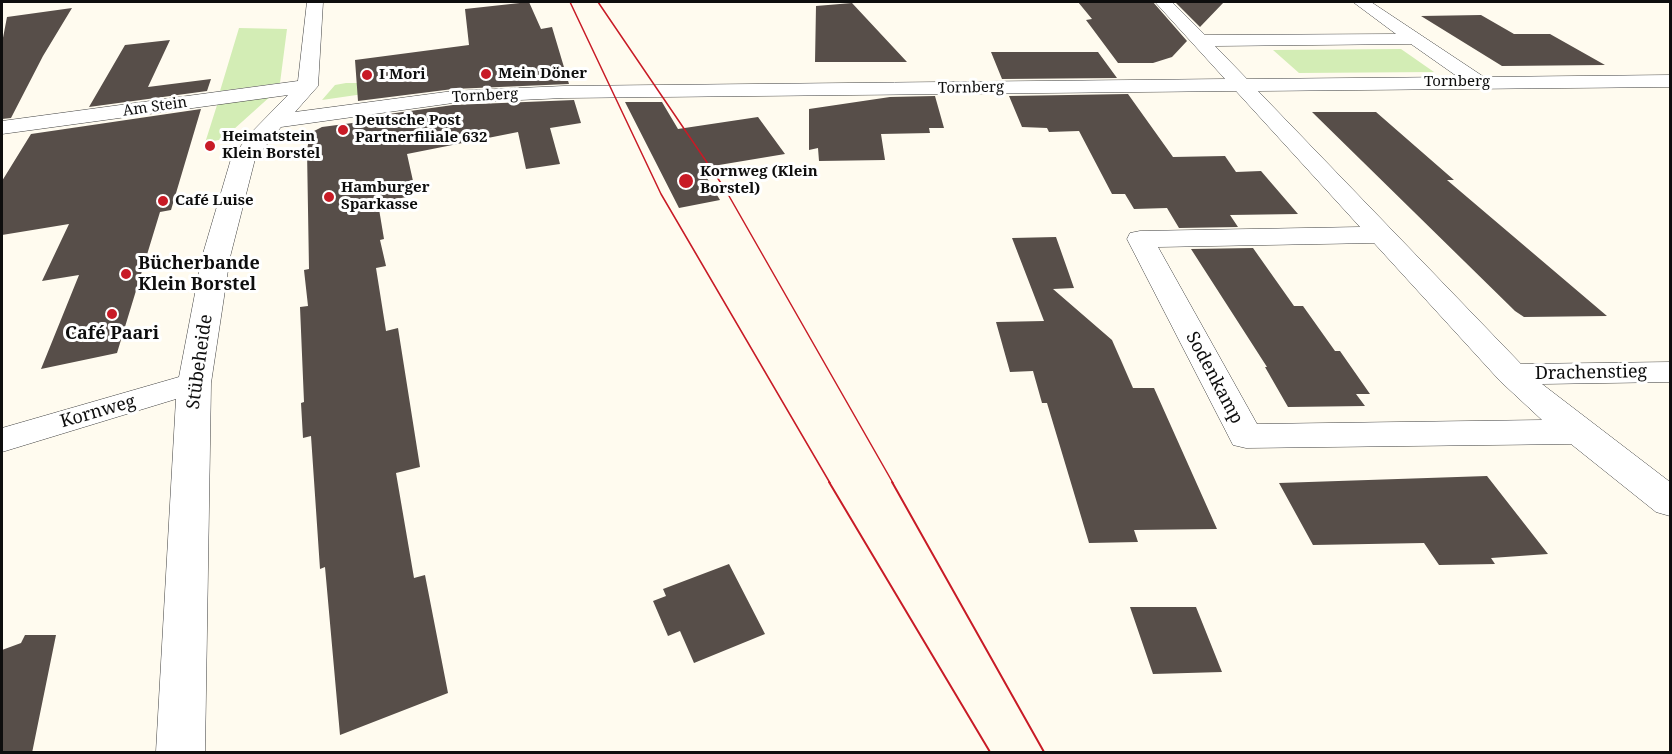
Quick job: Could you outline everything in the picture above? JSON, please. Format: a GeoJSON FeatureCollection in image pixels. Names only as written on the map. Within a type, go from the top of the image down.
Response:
{"type":"FeatureCollection","features":[{"type":"Feature","properties":{"kind":"street"},"geometry":{"type":"LineString","coordinates":[[308,86],[315,2]]}},
{"type":"Feature","properties":{"kind":"street"},"geometry":{"type":"LineString","coordinates":[[1163,2],[1512,374],[1548,408],[1671,502]]}},
{"type":"Feature","properties":{"kind":"street"},"geometry":{"type":"LineString","coordinates":[[1361,2],[1478,82]]}},
{"type":"Feature","properties":{"kind":"street"},"geometry":{"type":"LineString","coordinates":[[1201,41],[1415,39]]}},
{"type":"Feature","properties":{"kind":"street","name":"Tornberg"},"geometry":{"type":"LineString","coordinates":[[273,122],[453,98],[564,92],[1671,81]]}},
{"type":"Feature","properties":{"kind":"street","name":"Stübeheide"},"geometry":{"type":"LineString","coordinates":[[180,753],[194,383],[216,258],[243,159],[273,122],[308,86]]}},
{"type":"Feature","properties":{"kind":"street","name":"Am Stein"},"geometry":{"type":"LineString","coordinates":[[2,127],[308,86]]}},
{"type":"Feature","properties":{"kind":"street","name":"Sodenkamp"},"geometry":{"type":"LineString","coordinates":[[1382,235],[1140,240],[1246,436],[1579,432]]}},
{"type":"Feature","properties":{"kind":"street","name":"Drachenstieg"},"geometry":{"type":"LineString","coordinates":[[1512,374],[1671,372]]}},
{"type":"Feature","properties":{"kind":"street","name":"Kornweg"},"geometry":{"type":"LineString","coordinates":[[2,440],[194,383]]}},
{"type":"Feature","properties":{"kind":"green space"},"geometry":{"type":"Polygon","coordinates":[[[239,28],[287,29],[280,83],[220,91],[239,28]]]}},
{"type":"Feature","properties":{"kind":"green space"},"geometry":{"type":"Polygon","coordinates":[[[1401,49],[1434,72],[1299,73],[1273,50],[1401,49]]]}},
{"type":"Feature","properties":{"kind":"green space"},"geometry":{"type":"Polygon","coordinates":[[[381,83],[384,91],[322,100],[335,85],[381,83]]]}},
{"type":"Feature","properties":{"kind":"green space"},"geometry":{"type":"Polygon","coordinates":[[[273,94],[223,139],[205,143],[218,102],[273,94]]]}},
{"type":"Feature","properties":{"kind":"building"},"geometry":{"type":"Polygon","coordinates":[[[529,2],[541,29],[552,27],[569,84],[453,89],[358,101],[355,60],[469,45],[465,9],[529,2]]]}},
{"type":"Feature","properties":{"kind":"building"},"geometry":{"type":"Polygon","coordinates":[[[1078,2],[1153,2],[1187,41],[1172,57],[1153,63],[1118,63],[1086,20],[1092,19],[1078,2]]]}},
{"type":"Feature","properties":{"kind":"building"},"geometry":{"type":"Polygon","coordinates":[[[1175,2],[1224,2],[1200,27],[1175,2]]]}},
{"type":"Feature","properties":{"kind":"building"},"geometry":{"type":"Polygon","coordinates":[[[852,3],[907,62],[815,62],[816,6],[852,3]]]}},
{"type":"Feature","properties":{"kind":"building"},"geometry":{"type":"Polygon","coordinates":[[[72,8],[43,56],[11,118],[2,119],[2,43],[7,17],[72,8]]]}},
{"type":"Feature","properties":{"kind":"building"},"geometry":{"type":"Polygon","coordinates":[[[1481,15],[1514,34],[1550,34],[1605,65],[1502,66],[1421,16],[1481,15]]]}},
{"type":"Feature","properties":{"kind":"building"},"geometry":{"type":"Polygon","coordinates":[[[170,40],[148,87],[211,79],[207,91],[89,107],[125,45],[170,40]]]}},
{"type":"Feature","properties":{"kind":"building"},"geometry":{"type":"Polygon","coordinates":[[[991,52],[1098,52],[1117,78],[1002,79],[991,52]]]}},
{"type":"Feature","properties":{"kind":"building"},"geometry":{"type":"Polygon","coordinates":[[[1128,94],[1173,157],[1225,156],[1236,172],[1261,171],[1298,214],[1230,215],[1238,227],[1179,228],[1167,208],[1134,209],[1125,194],[1112,194],[1079,131],[1049,132],[1047,128],[1022,127],[1009,96],[1128,94]]]}},
{"type":"Feature","properties":{"kind":"building"},"geometry":{"type":"Polygon","coordinates":[[[935,96],[944,128],[929,128],[930,133],[881,134],[885,160],[819,161],[818,148],[809,150],[809,109],[890,97],[935,96]]]}},
{"type":"Feature","properties":{"kind":"building"},"geometry":{"type":"Polygon","coordinates":[[[574,100],[581,123],[550,128],[560,164],[526,169],[518,132],[407,154],[415,190],[410,191],[411,196],[378,203],[384,239],[380,240],[386,266],[376,268],[386,331],[398,328],[420,467],[396,473],[414,578],[425,575],[448,693],[340,735],[325,567],[320,569],[311,436],[303,438],[301,403],[304,402],[300,307],[308,306],[304,270],[309,269],[307,150],[310,133],[322,127],[360,122],[360,118],[453,105],[574,100]]]}},
{"type":"Feature","properties":{"kind":"building"},"geometry":{"type":"Polygon","coordinates":[[[625,102],[662,102],[678,129],[758,117],[785,154],[701,168],[720,200],[679,208],[625,102]]]}},
{"type":"Feature","properties":{"kind":"building"},"geometry":{"type":"Polygon","coordinates":[[[201,109],[171,210],[160,212],[117,353],[41,369],[79,275],[42,281],[69,224],[2,235],[2,181],[31,134],[201,109]]]}},
{"type":"Feature","properties":{"kind":"building"},"geometry":{"type":"Polygon","coordinates":[[[1312,112],[1376,112],[1454,180],[1447,180],[1607,316],[1524,317],[1515,311],[1312,112]]]}},
{"type":"Feature","properties":{"kind":"building"},"geometry":{"type":"Polygon","coordinates":[[[1056,237],[1074,288],[1053,289],[1112,340],[1133,388],[1154,388],[1217,529],[1134,530],[1138,542],[1089,543],[1047,403],[1042,403],[1033,371],[1010,372],[996,322],[1044,321],[1012,238],[1056,237]]]}},
{"type":"Feature","properties":{"kind":"building"},"geometry":{"type":"Polygon","coordinates":[[[1253,248],[1294,306],[1303,306],[1335,351],[1340,351],[1370,394],[1356,394],[1365,406],[1288,407],[1265,367],[1267,367],[1191,249],[1253,248]]]}},
{"type":"Feature","properties":{"kind":"building"},"geometry":{"type":"Polygon","coordinates":[[[1487,476],[1548,554],[1491,558],[1495,564],[1439,565],[1424,543],[1313,545],[1279,483],[1487,476]]]}},
{"type":"Feature","properties":{"kind":"building"},"geometry":{"type":"Polygon","coordinates":[[[729,564],[765,634],[694,663],[680,631],[668,636],[653,601],[666,596],[663,589],[729,564]]]}},
{"type":"Feature","properties":{"kind":"building"},"geometry":{"type":"Polygon","coordinates":[[[1130,607],[1196,607],[1222,672],[1153,674],[1130,607]]]}},
{"type":"Feature","properties":{"kind":"building"},"geometry":{"type":"Polygon","coordinates":[[[25,635],[56,635],[32,753],[2,753],[2,650],[21,643],[25,635]]]}},
{"type":"Feature","properties":{"kind":"tram line"},"geometry":{"type":"LineString","coordinates":[[570,2],[661,194],[830,483]]}},
{"type":"Feature","properties":{"kind":"tram line"},"geometry":{"type":"LineString","coordinates":[[598,2],[725,189],[893,483]]}},
{"type":"Feature","properties":{"kind":"tram line"},"geometry":{"type":"LineString","coordinates":[[829,482],[990,752]]}},
{"type":"Feature","properties":{"kind":"tram line"},"geometry":{"type":"LineString","coordinates":[[892,482],[1044,752]]}},
{"type":"Feature","properties":{"kind":"place","name":"Mein Döner"},"geometry":{"type":"Point","coordinates":[486,74]}},
{"type":"Feature","properties":{"kind":"place","name":"I Mori"},"geometry":{"type":"Point","coordinates":[367,75]}},
{"type":"Feature","properties":{"kind":"place","name":"Deutsche Post Partnerfiliale 632"},"geometry":{"type":"Point","coordinates":[343,130]}},
{"type":"Feature","properties":{"kind":"place","name":"Heimatstein Klein Borstel"},"geometry":{"type":"Point","coordinates":[210,146]}},
{"type":"Feature","properties":{"kind":"place","name":"Kornweg (Klein Borstel)"},"geometry":{"type":"Point","coordinates":[686,181]}},
{"type":"Feature","properties":{"kind":"place","name":"Hamburger Sparkasse"},"geometry":{"type":"Point","coordinates":[329,197]}},
{"type":"Feature","properties":{"kind":"place","name":"Café Luise"},"geometry":{"type":"Point","coordinates":[163,201]}},
{"type":"Feature","properties":{"kind":"place","name":"Bücherbande Klein Borstel"},"geometry":{"type":"Point","coordinates":[126,274]}},
{"type":"Feature","properties":{"kind":"place","name":"Café Paari"},"geometry":{"type":"Point","coordinates":[112,314]}}]}
